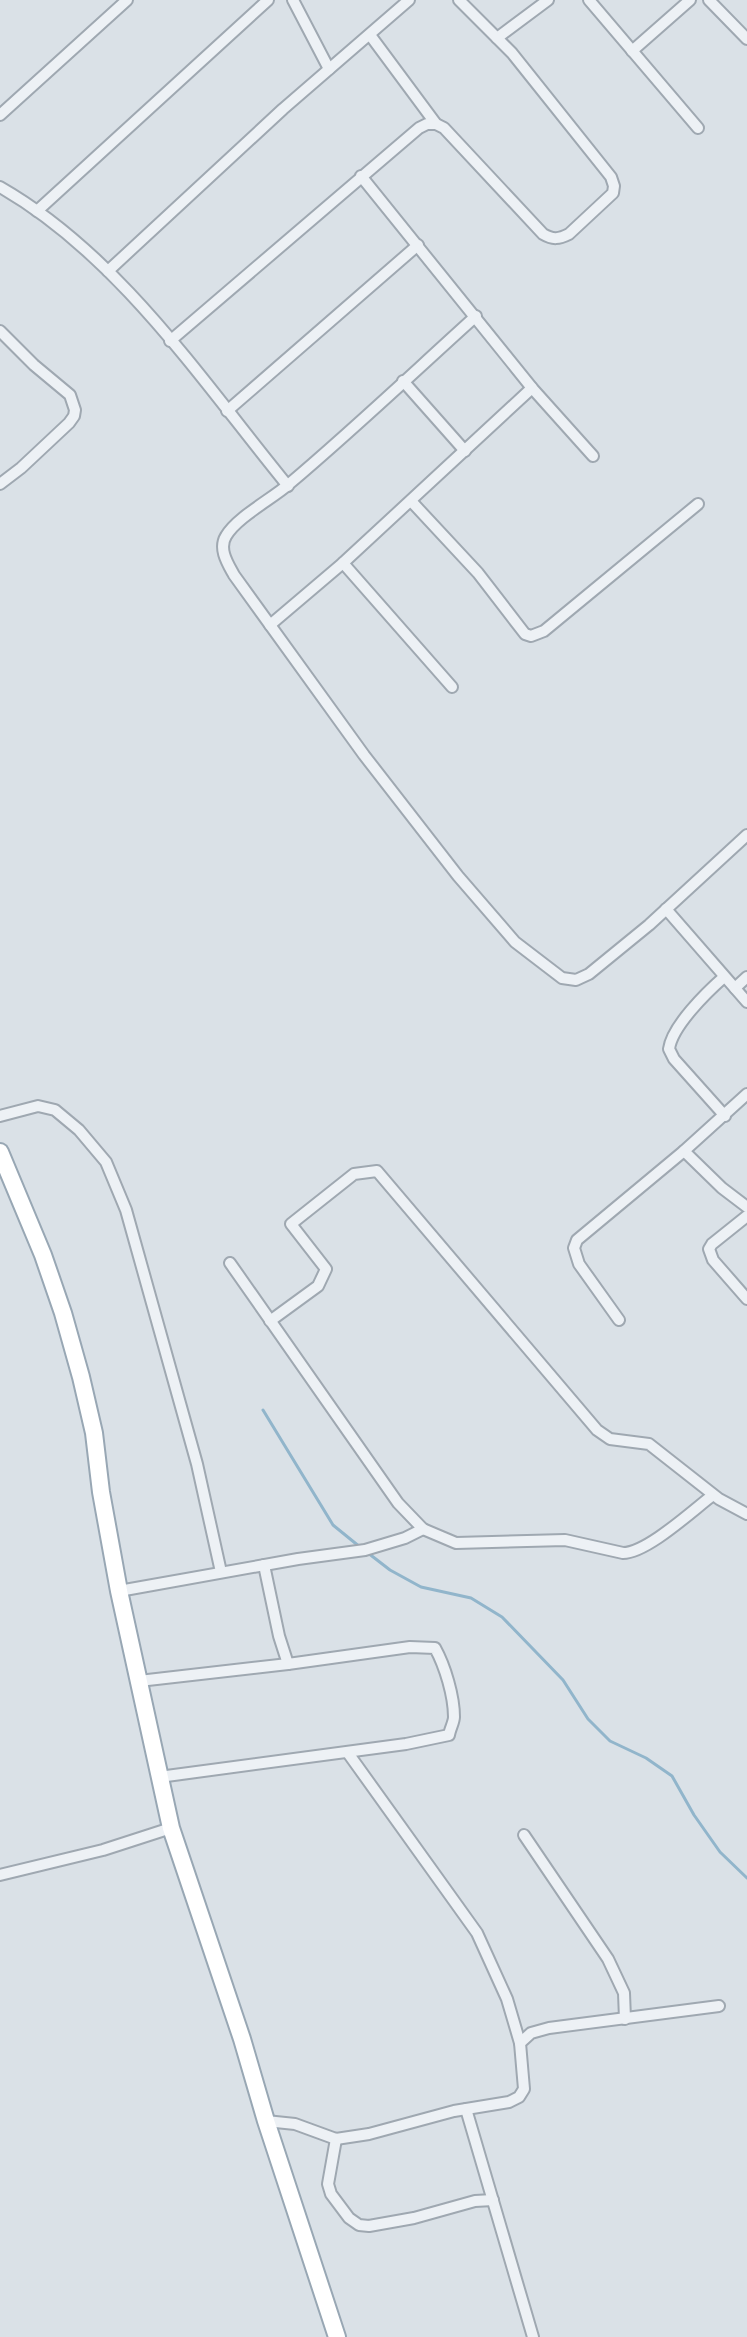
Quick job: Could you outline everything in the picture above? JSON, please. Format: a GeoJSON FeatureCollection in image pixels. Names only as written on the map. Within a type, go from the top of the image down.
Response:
{"type":"FeatureCollection","features":[{"type":"Feature","properties":{"kind":"main road"},"geometry":{"type":"LineString","coordinates":[[1,1158],[43,1255],[63,1313],[81,1377],[94,1433],[101,1492],[119,1591],[171,1828],[242,2038],[266,2121],[337,2337]]}},
{"type":"Feature","properties":{"kind":"street"},"geometry":{"type":"LineString","coordinates":[[0,115],[127,0]]}},
{"type":"Feature","properties":{"kind":"street"},"geometry":{"type":"LineString","coordinates":[[37,211],[268,0]]}},
{"type":"Feature","properties":{"kind":"street"},"geometry":{"type":"LineString","coordinates":[[293,0],[329,69]]}},
{"type":"Feature","properties":{"kind":"street"},"geometry":{"type":"LineString","coordinates":[[108,271],[283,109],[408,0]]}},
{"type":"Feature","properties":{"kind":"street"},"geometry":{"type":"LineString","coordinates":[[171,341],[361,176],[419,128],[427,124],[436,124],[444,128],[543,234],[553,239],[569,234],[613,193],[615,186],[605,167],[512,53],[459,0]]}},
{"type":"Feature","properties":{"kind":"street"},"geometry":{"type":"LineString","coordinates":[[497,38],[548,0]]}},
{"type":"Feature","properties":{"kind":"street"},"geometry":{"type":"LineString","coordinates":[[589,0],[698,128]]}},
{"type":"Feature","properties":{"kind":"street"},"geometry":{"type":"LineString","coordinates":[[632,51],[690,0]]}},
{"type":"Feature","properties":{"kind":"street"},"geometry":{"type":"LineString","coordinates":[[709,0],[747,39]]}},
{"type":"Feature","properties":{"kind":"street"},"geometry":{"type":"LineString","coordinates":[[370,35],[436,124]]}},
{"type":"Feature","properties":{"kind":"street"},"geometry":{"type":"LineString","coordinates":[[361,176],[532,388],[593,456]]}},
{"type":"Feature","properties":{"kind":"street"},"geometry":{"type":"LineString","coordinates":[[0,187],[60,227],[119,281],[171,341],[288,486]]}},
{"type":"Feature","properties":{"kind":"street"},"geometry":{"type":"LineString","coordinates":[[227,411],[418,245]]}},
{"type":"Feature","properties":{"kind":"street"},"geometry":{"type":"LineString","coordinates":[[476,316],[288,486],[248,514],[226,537],[223,547],[225,559],[234,575],[364,755],[458,876],[515,942],[562,978],[576,980],[589,974],[666,909],[747,835]]}},
{"type":"Feature","properties":{"kind":"street"},"geometry":{"type":"LineString","coordinates":[[0,331],[69,395],[75,410],[74,417],[69,423],[21,468],[0,484]]}},
{"type":"Feature","properties":{"kind":"street"},"geometry":{"type":"LineString","coordinates":[[403,381],[465,451]]}},
{"type":"Feature","properties":{"kind":"street"},"geometry":{"type":"LineString","coordinates":[[270,625],[343,563],[532,388]]}},
{"type":"Feature","properties":{"kind":"street"},"geometry":{"type":"LineString","coordinates":[[411,501],[478,573],[525,634],[531,636],[544,631],[698,504]]}},
{"type":"Feature","properties":{"kind":"street"},"geometry":{"type":"LineString","coordinates":[[343,563],[452,687]]}},
{"type":"Feature","properties":{"kind":"street"},"geometry":{"type":"LineString","coordinates":[[666,909],[747,1002]]}},
{"type":"Feature","properties":{"kind":"street"},"geometry":{"type":"LineString","coordinates":[[724,977],[692,1010],[678,1029],[669,1049],[674,1059],[725,1116]]}},
{"type":"Feature","properties":{"kind":"street"},"geometry":{"type":"LineString","coordinates":[[735,988],[747,977]]}},
{"type":"Feature","properties":{"kind":"street"},"geometry":{"type":"LineString","coordinates":[[619,1320],[579,1264],[574,1248],[577,1240],[747,1095]]}},
{"type":"Feature","properties":{"kind":"street"},"geometry":{"type":"LineString","coordinates":[[0,1116],[38,1106],[55,1110],[79,1130],[106,1162],[126,1210],[188,1431],[221,1572]]}},
{"type":"Feature","properties":{"kind":"street"},"geometry":{"type":"LineString","coordinates":[[684,1151],[722,1188],[747,1207]]}},
{"type":"Feature","properties":{"kind":"street"},"geometry":{"type":"LineString","coordinates":[[270,1321],[318,1286],[326,1269],[291,1224],[354,1174],[377,1172],[597,1430],[610,1439],[649,1444],[713,1495],[747,1514]]}},
{"type":"Feature","properties":{"kind":"street"},"geometry":{"type":"LineString","coordinates":[[747,1216],[712,1244],[709,1249],[713,1260],[747,1299]]}},
{"type":"Feature","properties":{"kind":"street"},"geometry":{"type":"LineString","coordinates":[[230,1263],[398,1503],[423,1529],[456,1543],[566,1540],[632,1553],[650,1543],[713,1495]]}},
{"type":"Feature","properties":{"kind":"street"},"geometry":{"type":"LineString","coordinates":[[119,1591],[221,1572],[365,1550],[405,1538],[423,1529]]}},
{"type":"Feature","properties":{"kind":"street"},"geometry":{"type":"LineString","coordinates":[[264,1565],[279,1636],[288,1664]]}},
{"type":"Feature","properties":{"kind":"street"},"geometry":{"type":"LineString","coordinates":[[139,1681],[410,1647],[435,1648],[444,1663],[454,1718],[448,1735],[348,1753],[159,1777]]}},
{"type":"Feature","properties":{"kind":"street"},"geometry":{"type":"LineString","coordinates":[[266,2121],[295,2124],[336,2139],[362,2136],[466,2109],[509,2102],[519,2097],[524,2089],[520,2043],[507,1999],[477,1933],[348,1753]]}},
{"type":"Feature","properties":{"kind":"street"},"geometry":{"type":"LineString","coordinates":[[0,1875],[104,1850],[171,1828]]}},
{"type":"Feature","properties":{"kind":"street"},"geometry":{"type":"LineString","coordinates":[[524,1835],[608,1959],[624,1993],[625,2019]]}},
{"type":"Feature","properties":{"kind":"street"},"geometry":{"type":"LineString","coordinates":[[520,2043],[531,2033],[549,2028],[718,2006]]}},
{"type":"Feature","properties":{"kind":"street"},"geometry":{"type":"LineString","coordinates":[[466,2109],[533,2337]]}},
{"type":"Feature","properties":{"kind":"street"},"geometry":{"type":"LineString","coordinates":[[336,2139],[328,2184],[331,2194],[349,2218],[359,2225],[369,2226],[414,2218],[475,2201],[493,2200]]}},
{"type":"Feature","properties":{"kind":"waterway"},"geometry":{"type":"LineString","coordinates":[[263,1410],[333,1525],[360,1547]]}},
{"type":"Feature","properties":{"kind":"waterway"},"geometry":{"type":"LineString","coordinates":[[368,1553],[390,1570],[421,1587],[471,1598],[502,1617],[563,1680],[588,1719],[610,1741],[646,1758],[672,1776],[694,1815],[720,1852],[747,1878]]}}]}
